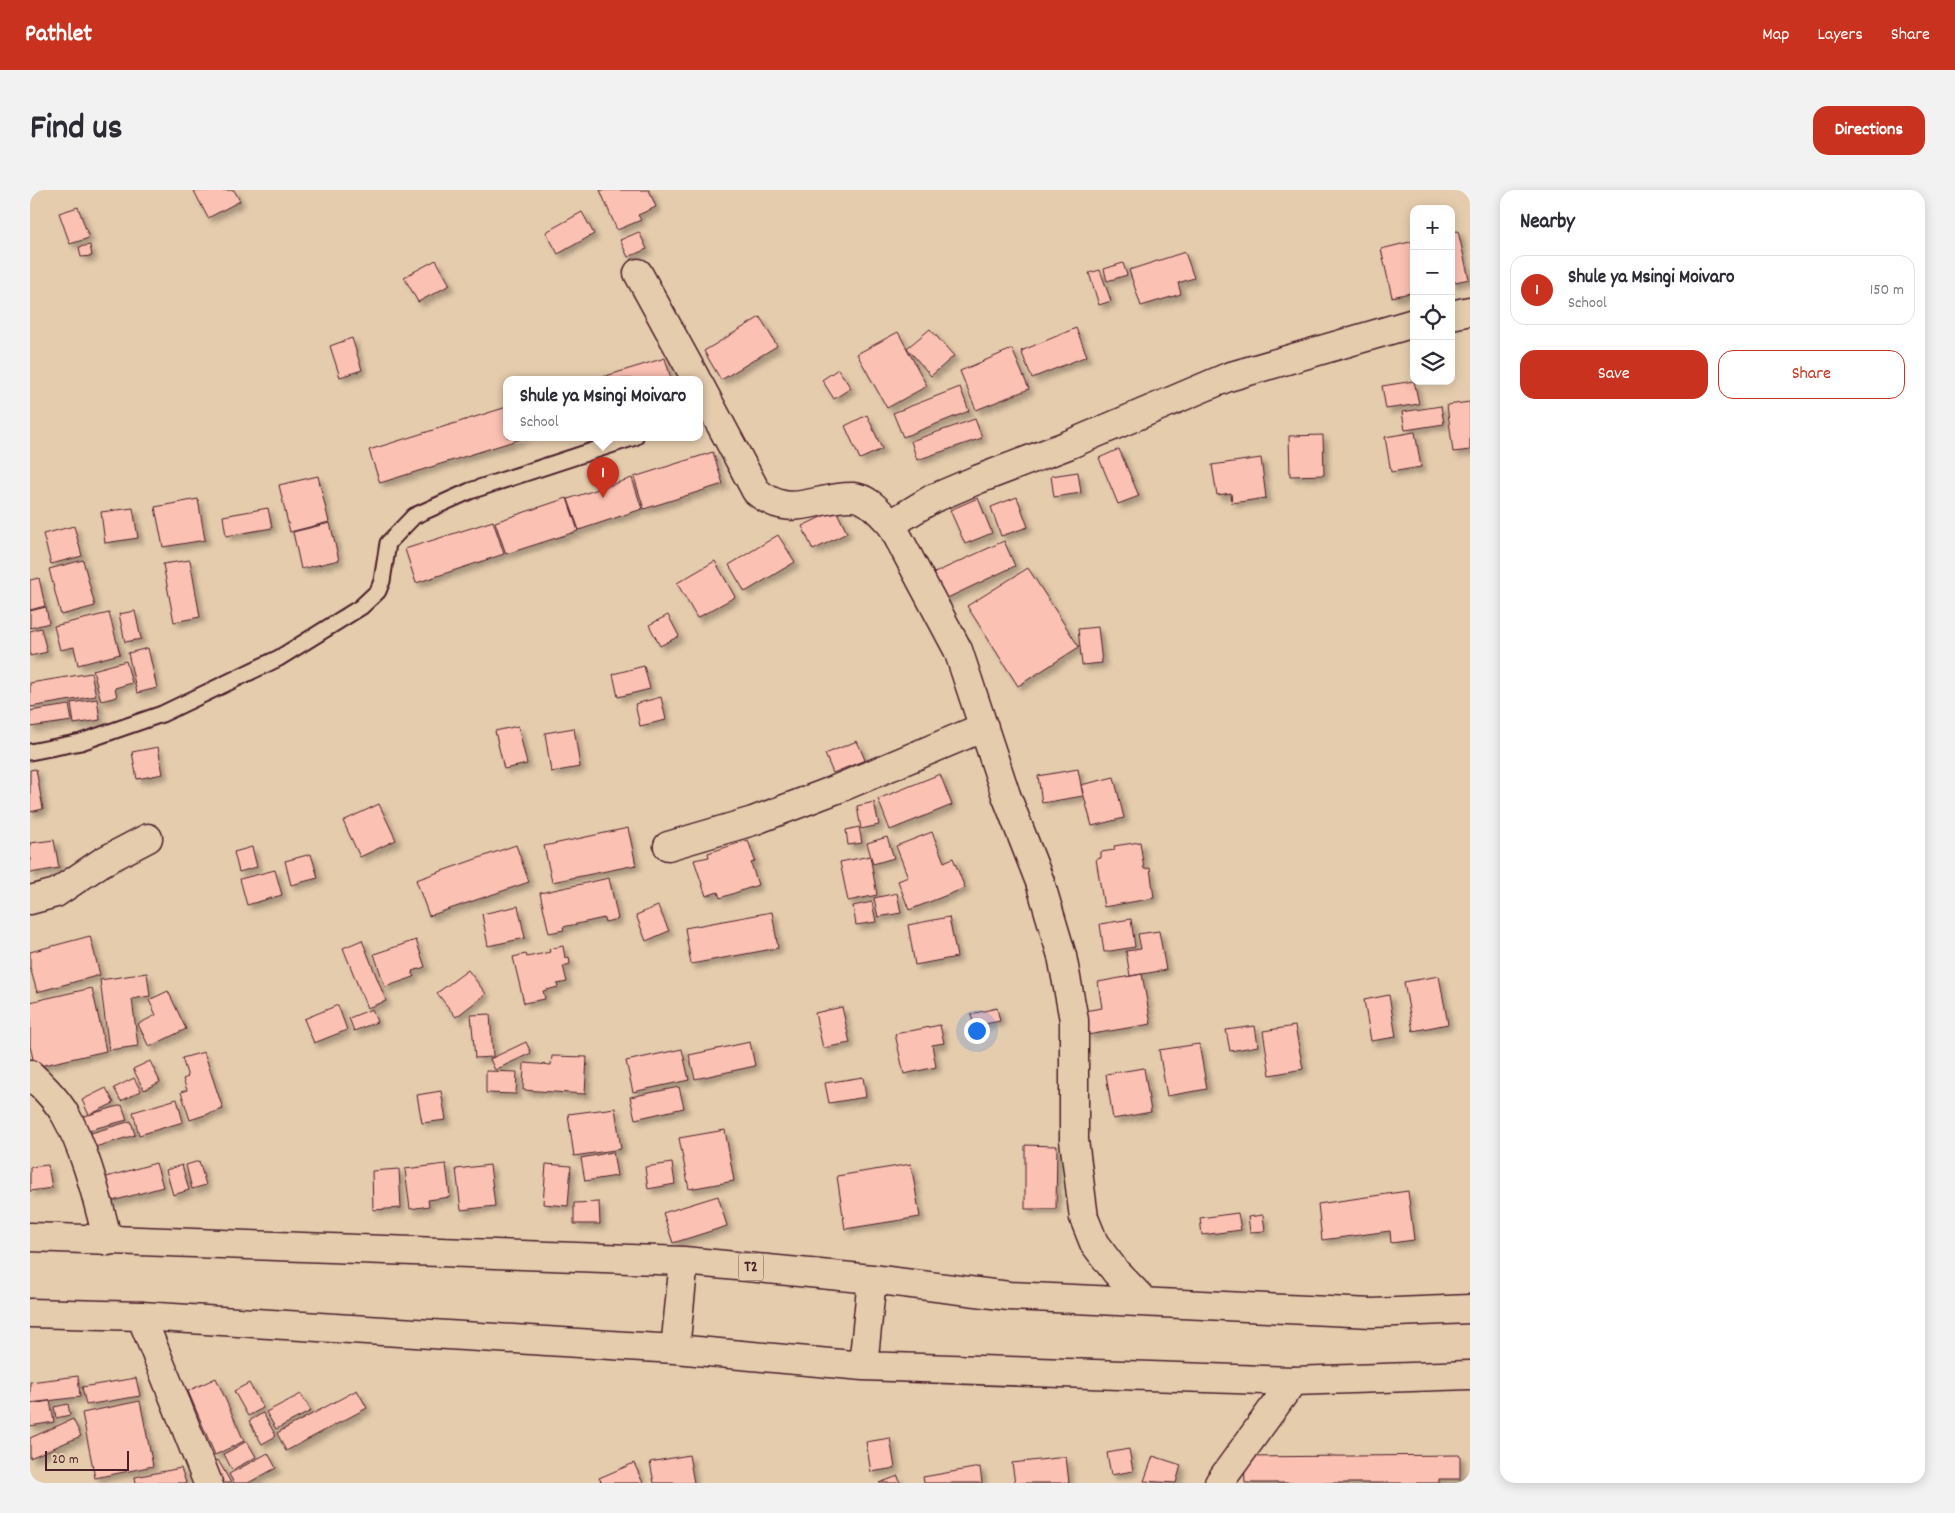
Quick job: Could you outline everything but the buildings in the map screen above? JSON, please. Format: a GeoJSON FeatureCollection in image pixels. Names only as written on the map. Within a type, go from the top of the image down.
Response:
{"type":"FeatureCollection","features":[{"type":"Feature","properties":{"kind":"main road"},"geometry":{"type":"LineString","coordinates":[[638,273],[694,376]]}},
{"type":"Feature","properties":{"kind":"main road"},"geometry":{"type":"LineString","coordinates":[[1455,314],[1470,310]]}},
{"type":"Feature","properties":{"kind":"main road"},"geometry":{"type":"LineString","coordinates":[[891,524],[932,499],[979,478],[1068,445],[1228,377],[1410,324]]}},
{"type":"Feature","properties":{"kind":"main road"},"geometry":{"type":"LineString","coordinates":[[703,401],[706,413],[756,491],[766,500],[778,505],[792,507],[854,497],[872,506],[891,524],[958,650],[1006,795],[1040,882],[1062,956],[1074,1020],[1074,1140],[1084,1218],[1094,1243],[1116,1272],[1144,1301]]}},
{"type":"Feature","properties":{"kind":"main road"},"geometry":{"type":"LineString","coordinates":[[668,846],[753,821],[837,789],[984,727]]}},
{"type":"Feature","properties":{"kind":"main road"},"geometry":{"type":"LineString","coordinates":[[30,900],[61,890],[102,862],[148,838]]}},
{"type":"Feature","properties":{"kind":"main road"},"geometry":{"type":"LineString","coordinates":[[30,1074],[48,1091],[65,1114],[93,1182],[108,1241]]}},
{"type":"Feature","properties":{"kind":"main road","name":"T2"},"geometry":{"type":"LineString","coordinates":[[30,1237],[684,1261],[872,1279],[1010,1296],[1372,1313],[1470,1309]]}},
{"type":"Feature","properties":{"kind":"main road"},"geometry":{"type":"LineString","coordinates":[[675,1349],[684,1261]]}},
{"type":"Feature","properties":{"kind":"main road"},"geometry":{"type":"LineString","coordinates":[[863,1366],[872,1279]]}},
{"type":"Feature","properties":{"kind":"main road"},"geometry":{"type":"LineString","coordinates":[[30,1313],[141,1316],[675,1349],[863,1366],[1293,1382],[1470,1375]]}},
{"type":"Feature","properties":{"kind":"main road"},"geometry":{"type":"LineString","coordinates":[[141,1316],[208,1483]]}},
{"type":"Feature","properties":{"kind":"main road"},"geometry":{"type":"LineString","coordinates":[[1219,1483],[1293,1382]]}},
{"type":"Feature","properties":{"kind":"lane"},"geometry":{"type":"LineString","coordinates":[[30,752],[81,742],[162,714],[279,658],[361,607],[378,591],[382,581],[388,543],[414,516],[470,491],[623,441]]}},
{"type":"Feature","properties":{"kind":"place","name":"Shule ya Msingi Moivaro"},"geometry":{"type":"Point","coordinates":[603,498]}}]}
